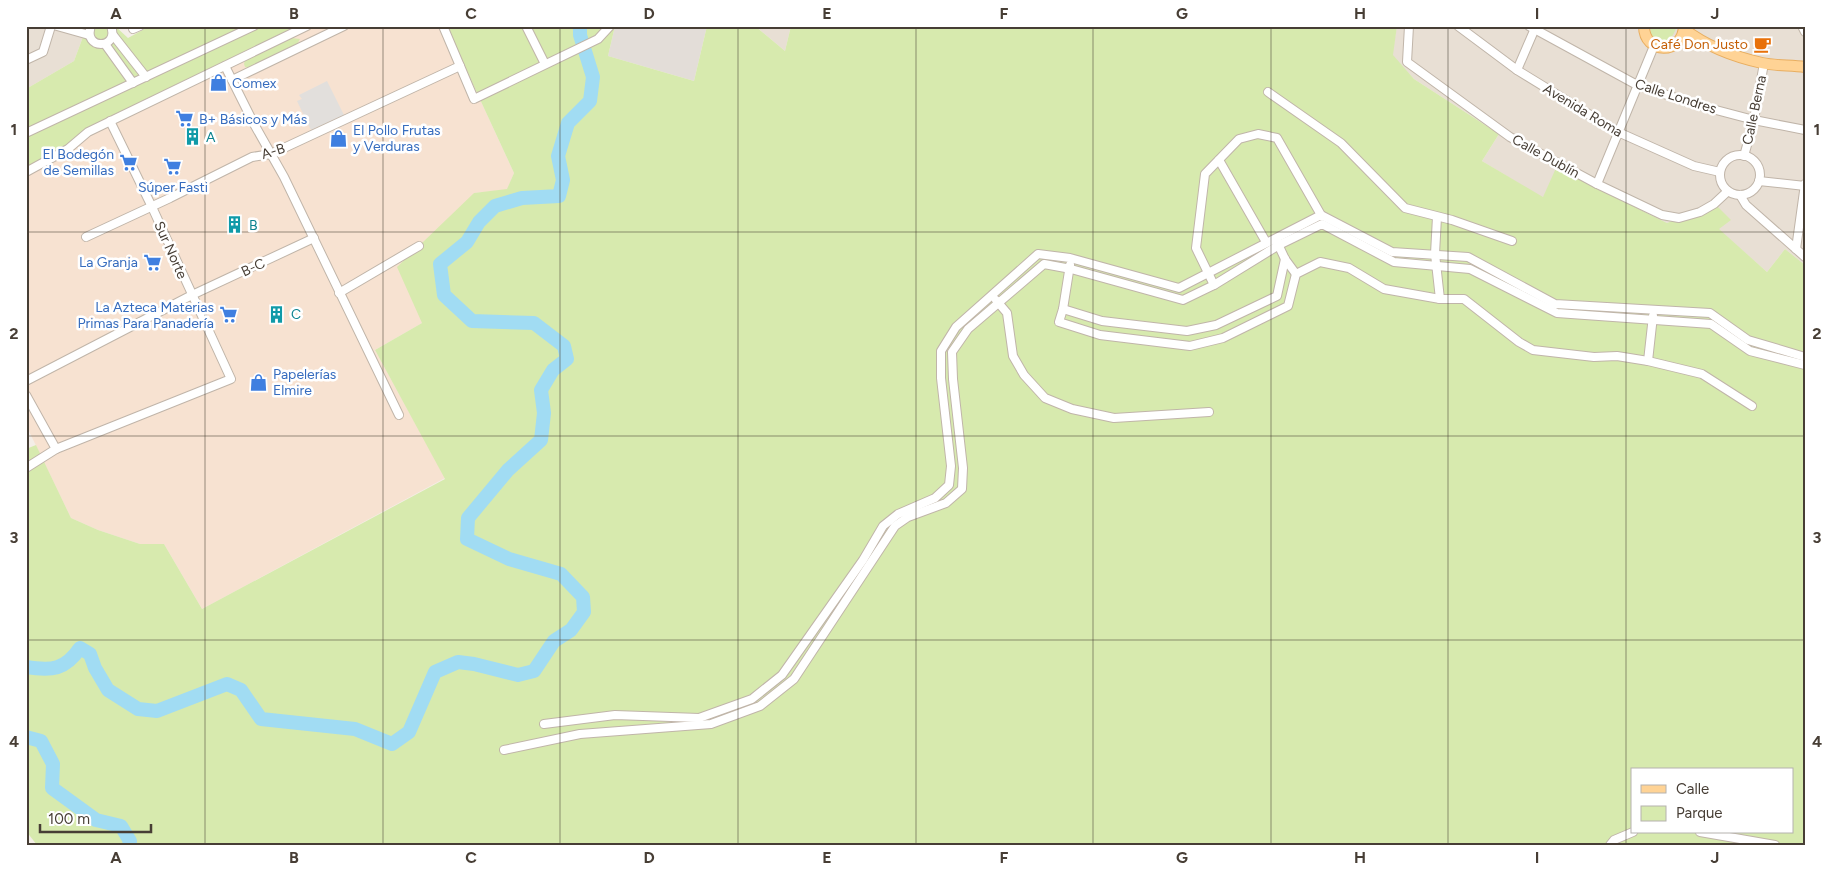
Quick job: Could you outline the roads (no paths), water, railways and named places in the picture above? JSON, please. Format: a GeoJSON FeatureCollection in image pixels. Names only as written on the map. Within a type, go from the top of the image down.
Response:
{"type":"FeatureCollection","features":[{"type":"Feature","properties":{"kind":"main road"},"geometry":{"type":"LineString","coordinates":[[1644,26],[1645,36],[1654,46],[1666,48],[1677,43],[1683,31],[1737,56],[1764,63],[1805,67]]}},
{"type":"Feature","properties":{"kind":"street"},"geometry":{"type":"LineString","coordinates":[[26,60],[43,52],[51,26]]}},
{"type":"Feature","properties":{"kind":"street"},"geometry":{"type":"LineString","coordinates":[[57,26],[90,30],[91,38],[97,44],[108,42],[113,35]]}},
{"type":"Feature","properties":{"kind":"street"},"geometry":{"type":"LineString","coordinates":[[111,26],[113,35],[146,77]]}},
{"type":"Feature","properties":{"kind":"street"},"geometry":{"type":"LineString","coordinates":[[26,132],[254,26]]}},
{"type":"Feature","properties":{"kind":"street"},"geometry":{"type":"LineString","coordinates":[[26,172],[68,150],[88,132],[307,26]]}},
{"type":"Feature","properties":{"kind":"street"},"geometry":{"type":"LineString","coordinates":[[232,80],[344,26]]}},
{"type":"Feature","properties":{"kind":"street"},"geometry":{"type":"LineString","coordinates":[[443,26],[474,98],[598,39],[610,26]]}},
{"type":"Feature","properties":{"kind":"street"},"geometry":{"type":"LineString","coordinates":[[526,26],[545,64]]}},
{"type":"Feature","properties":{"kind":"street","name":"Calle Dublín"},"geometry":{"type":"LineString","coordinates":[[1409,26],[1407,62],[1510,137],[1597,184],[1662,215],[1679,218],[1700,212],[1714,204],[1728,191]]}},
{"type":"Feature","properties":{"kind":"street","name":"Avenida Roma"},"geometry":{"type":"LineString","coordinates":[[1458,26],[1517,70],[1618,132],[1694,166],[1720,172]]}},
{"type":"Feature","properties":{"kind":"street"},"geometry":{"type":"LineString","coordinates":[[1802,26],[1805,32]]}},
{"type":"Feature","properties":{"kind":"street"},"geometry":{"type":"LineString","coordinates":[[1517,70],[1533,27]]}},
{"type":"Feature","properties":{"kind":"street","name":"Calle Londres"},"geometry":{"type":"LineString","coordinates":[[1533,27],[1637,85],[1697,105],[1754,120],[1805,130]]}},
{"type":"Feature","properties":{"kind":"street"},"geometry":{"type":"LineString","coordinates":[[104,44],[133,83]]}},
{"type":"Feature","properties":{"kind":"street"},"geometry":{"type":"LineString","coordinates":[[1597,184],[1654,46]]}},
{"type":"Feature","properties":{"kind":"street","name":"Calle Berna"},"geometry":{"type":"LineString","coordinates":[[1744,156],[1754,120],[1764,63]]}},
{"type":"Feature","properties":{"kind":"street"},"geometry":{"type":"LineString","coordinates":[[225,66],[284,177],[399,415]]}},
{"type":"Feature","properties":{"kind":"street","name":"A-B"},"geometry":{"type":"LineString","coordinates":[[86,238],[252,157],[272,154],[460,66]]}},
{"type":"Feature","properties":{"kind":"street"},"geometry":{"type":"LineString","coordinates":[[1268,92],[1341,142],[1404,208],[1452,220],[1512,241]]}},
{"type":"Feature","properties":{"kind":"street","name":"Sur Norte"},"geometry":{"type":"LineString","coordinates":[[56,449],[231,379],[152,207],[110,121]]}},
{"type":"Feature","properties":{"kind":"street"},"geometry":{"type":"LineString","coordinates":[[1214,285],[1196,248],[1205,174],[1239,139],[1258,134],[1277,138],[1321,214],[1392,252],[1468,257],[1555,304],[1710,313],[1748,340],[1804,361]]}},
{"type":"Feature","properties":{"kind":"street"},"geometry":{"type":"LineString","coordinates":[[1744,156],[1750,158],[1758,168],[1759,181],[1752,191],[1740,195],[1728,191],[1721,182],[1720,172],[1726,161],[1732,157],[1744,156]]}},
{"type":"Feature","properties":{"kind":"street"},"geometry":{"type":"LineString","coordinates":[[1219,160],[1266,242]]}},
{"type":"Feature","properties":{"kind":"street"},"geometry":{"type":"LineString","coordinates":[[1759,181],[1805,185],[1796,249]]}},
{"type":"Feature","properties":{"kind":"street"},"geometry":{"type":"LineString","coordinates":[[1740,195],[1746,205],[1805,257]]}},
{"type":"Feature","properties":{"kind":"street"},"geometry":{"type":"LineString","coordinates":[[504,750],[580,734],[710,724],[760,706],[794,679],[895,526],[908,517],[946,503],[962,489],[963,468],[952,379],[952,352],[968,329],[1044,264],[1070,268],[1183,300],[1214,285],[1277,241],[1321,214]]}},
{"type":"Feature","properties":{"kind":"street"},"geometry":{"type":"LineString","coordinates":[[1437,217],[1435,254],[1440,299]]}},
{"type":"Feature","properties":{"kind":"street"},"geometry":{"type":"LineString","coordinates":[[544,724],[615,716],[699,718],[752,699],[782,675],[863,560],[883,526],[898,514],[935,498],[949,485],[952,466],[941,378],[941,351],[956,327],[1038,254],[1070,258],[1179,288],[1266,242],[1277,241],[1322,224],[1394,262],[1470,269],[1558,313],[1711,324],[1750,351],[1804,361]]}},
{"type":"Feature","properties":{"kind":"street","name":"B-C"},"geometry":{"type":"LineString","coordinates":[[26,381],[192,295],[314,238]]}},
{"type":"Feature","properties":{"kind":"street"},"geometry":{"type":"LineString","coordinates":[[1070,258],[1063,310],[1059,322],[1100,335],[1190,346],[1223,338],[1288,306],[1296,274],[1285,258],[1277,241]]}},
{"type":"Feature","properties":{"kind":"street"},"geometry":{"type":"LineString","coordinates":[[339,293],[419,246]]}},
{"type":"Feature","properties":{"kind":"street"},"geometry":{"type":"LineString","coordinates":[[1063,310],[1102,321],[1187,331],[1216,325],[1277,296],[1285,258]]}},
{"type":"Feature","properties":{"kind":"street"},"geometry":{"type":"LineString","coordinates":[[1296,274],[1320,262],[1349,268],[1384,289],[1440,299],[1464,299],[1519,342],[1533,350],[1594,357],[1617,356],[1648,361],[1702,374],[1752,406]]}},
{"type":"Feature","properties":{"kind":"street"},"geometry":{"type":"LineString","coordinates":[[991,295],[1007,313],[1013,356],[1024,375],[1045,398],[1072,409],[1114,418],[1209,412]]}},
{"type":"Feature","properties":{"kind":"street"},"geometry":{"type":"LineString","coordinates":[[1648,361],[1653,310]]}},
{"type":"Feature","properties":{"kind":"street"},"geometry":{"type":"LineString","coordinates":[[26,395],[56,449],[26,468]]}},
{"type":"Feature","properties":{"kind":"street"},"geometry":{"type":"LineString","coordinates":[[1610,845],[1614,840],[1631,833]]}},
{"type":"Feature","properties":{"kind":"street"},"geometry":{"type":"LineString","coordinates":[[1712,834],[1775,845]]}},
{"type":"Feature","properties":{"kind":"waterway"},"geometry":{"type":"LineString","coordinates":[[26,667],[51,669],[63,665],[80,648],[90,654],[95,668],[108,690],[138,709],[157,711],[227,684],[241,690],[261,719],[355,729],[392,744],[409,732],[435,672],[458,662],[518,675],[534,671],[554,641],[571,630],[584,612],[583,597],[561,574],[509,559],[467,539],[468,518],[508,470],[541,440],[544,413],[541,390],[553,370],[567,359],[564,346],[534,323],[472,321],[444,295],[440,264],[467,242],[479,222],[495,206],[522,198],[559,196],[563,180],[558,156],[568,123],[590,101],[593,77],[580,35],[580,26]]}},
{"type":"Feature","properties":{"kind":"waterway"},"geometry":{"type":"LineString","coordinates":[[26,737],[41,741],[53,764],[52,788],[96,820],[121,826],[130,841],[129,845]]}},
{"type":"Feature","properties":{"kind":"place","name":"Café Don Justo"},"geometry":{"type":"Point","coordinates":[1762,44]}},
{"type":"Feature","properties":{"kind":"place","name":"Comex"},"geometry":{"type":"Point","coordinates":[218,83]}},
{"type":"Feature","properties":{"kind":"place","name":"B+ Básicos y Más"},"geometry":{"type":"Point","coordinates":[185,119]}},
{"type":"Feature","properties":{"kind":"place","name":"A"},"geometry":{"type":"Point","coordinates":[192,137]}},
{"type":"Feature","properties":{"kind":"place","name":"El Pollo Frutas y Verduras"},"geometry":{"type":"Point","coordinates":[339,138]}},
{"type":"Feature","properties":{"kind":"place","name":"El Bodegón de Semillas"},"geometry":{"type":"Point","coordinates":[128,162]}},
{"type":"Feature","properties":{"kind":"place","name":"Súper Fasti"},"geometry":{"type":"Point","coordinates":[173,167]}},
{"type":"Feature","properties":{"kind":"place","name":"B"},"geometry":{"type":"Point","coordinates":[235,225]}},
{"type":"Feature","properties":{"kind":"place","name":"La Granja"},"geometry":{"type":"Point","coordinates":[152,262]}},
{"type":"Feature","properties":{"kind":"place","name":"C"},"geometry":{"type":"Point","coordinates":[277,314]}},
{"type":"Feature","properties":{"kind":"place","name":"La Azteca Materias Primas Para Panadería"},"geometry":{"type":"Point","coordinates":[228,315]}},
{"type":"Feature","properties":{"kind":"place","name":"Papelerías Elmire"},"geometry":{"type":"Point","coordinates":[259,382]}}]}
